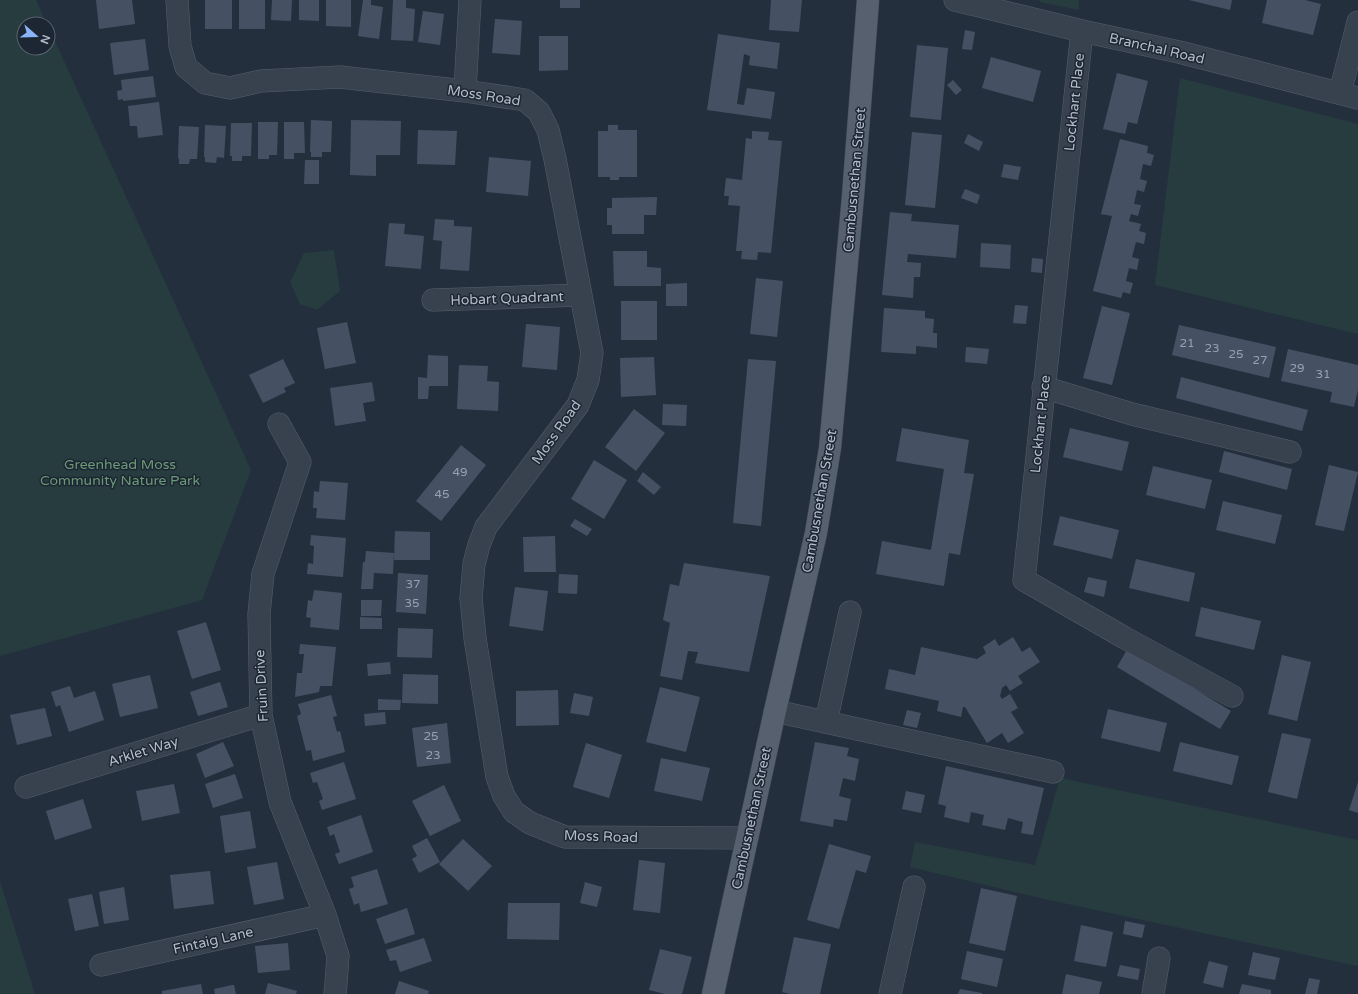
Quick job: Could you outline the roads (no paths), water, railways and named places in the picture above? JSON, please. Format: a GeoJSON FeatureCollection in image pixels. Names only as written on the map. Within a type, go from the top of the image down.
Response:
{"type":"FeatureCollection","features":[{"type":"Feature","properties":{"kind":"main road","name":"Cambusnethan Street"},"geometry":{"type":"LineString","coordinates":[[713,994],[775,711],[816,533],[830,448],[853,196],[868,0]]}},
{"type":"Feature","properties":{"kind":"street","name":"Moss Road"},"geometry":{"type":"LineString","coordinates":[[177,0],[180,46],[186,67],[205,83],[230,88],[261,82],[340,77],[465,90],[525,100],[539,112],[548,130],[555,159],[592,353],[588,380],[578,406],[486,527],[478,545],[474,564],[471,598],[496,777],[504,796],[514,812],[530,823],[565,837],[747,838]]}},
{"type":"Feature","properties":{"kind":"street"},"geometry":{"type":"LineString","coordinates":[[465,90],[470,0]]}},
{"type":"Feature","properties":{"kind":"street","name":"Branchal Road"},"geometry":{"type":"LineString","coordinates":[[955,0],[1082,31],[1180,52],[1349,95]]}},
{"type":"Feature","properties":{"kind":"street"},"geometry":{"type":"LineString","coordinates":[[1349,95],[1358,22]]}},
{"type":"Feature","properties":{"kind":"street","name":"Lockhart Place"},"geometry":{"type":"LineString","coordinates":[[1082,31],[1043,387],[1024,580],[1131,642],[1232,696]]}},
{"type":"Feature","properties":{"kind":"street","name":"Hobart Quadrant"},"geometry":{"type":"LineString","coordinates":[[433,300],[581,295]]}},
{"type":"Feature","properties":{"kind":"street"},"geometry":{"type":"LineString","coordinates":[[1043,387],[1132,414],[1290,452]]}},
{"type":"Feature","properties":{"kind":"street","name":"Fruin Drive"},"geometry":{"type":"LineString","coordinates":[[279,424],[300,462],[263,574],[259,614],[261,715],[280,802],[325,914],[338,956],[335,994]]}},
{"type":"Feature","properties":{"kind":"street"},"geometry":{"type":"LineString","coordinates":[[826,722],[850,612]]}},
{"type":"Feature","properties":{"kind":"street"},"geometry":{"type":"LineString","coordinates":[[775,711],[1053,772]]}},
{"type":"Feature","properties":{"kind":"street","name":"Arklet Way"},"geometry":{"type":"LineString","coordinates":[[26,787],[261,715]]}},
{"type":"Feature","properties":{"kind":"street"},"geometry":{"type":"LineString","coordinates":[[890,994],[914,888]]}},
{"type":"Feature","properties":{"kind":"street","name":"Fintaig Lane"},"geometry":{"type":"LineString","coordinates":[[101,965],[325,914]]}},
{"type":"Feature","properties":{"kind":"street"},"geometry":{"type":"LineString","coordinates":[[1153,994],[1159,958]]}},
{"type":"Feature","properties":{"kind":"park label","name":"Greenhead Moss Community Nature Park"},"geometry":{"type":"Point","coordinates":[120,472]}}]}
